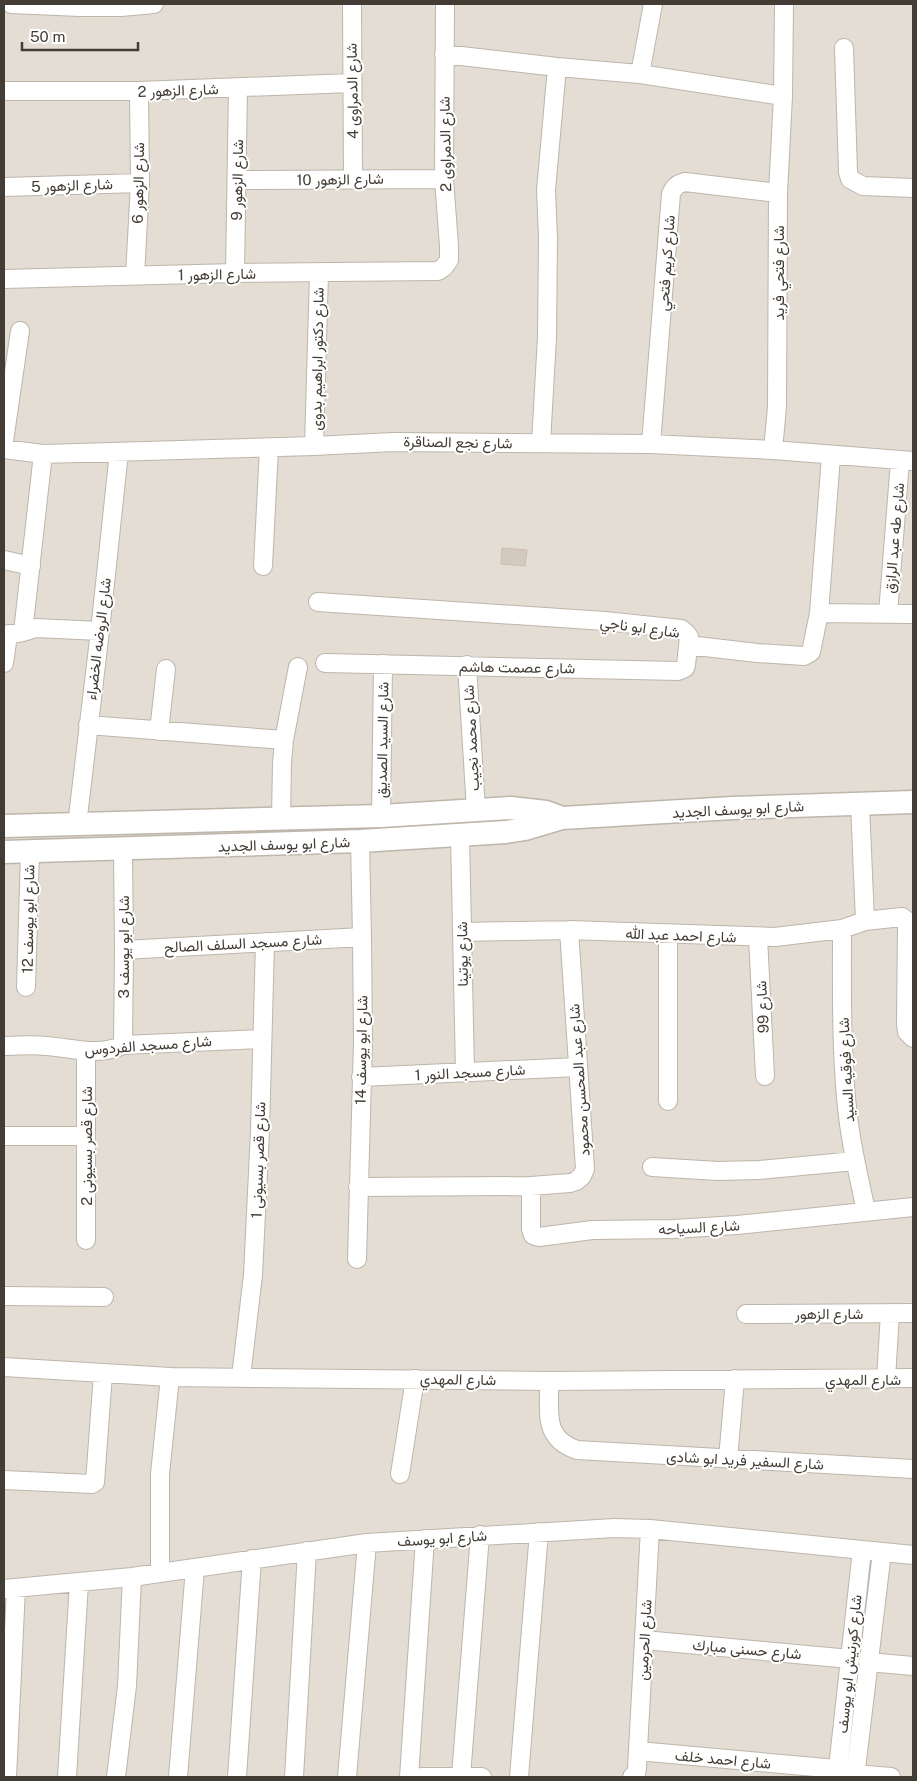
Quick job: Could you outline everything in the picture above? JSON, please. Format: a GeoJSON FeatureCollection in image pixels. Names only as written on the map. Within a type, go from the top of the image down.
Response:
{"type":"FeatureCollection","features":[{"type":"Feature","properties":{"kind":"street"},"geometry":{"type":"LineString","coordinates":[[11,4],[121,7],[154,4]]}},
{"type":"Feature","properties":{"kind":"street","name":"شارع الدمراوى 4"},"geometry":{"type":"LineString","coordinates":[[352,4],[353,179]]}},
{"type":"Feature","properties":{"kind":"street","name":"شارع الدمراوى 2"},"geometry":{"type":"LineString","coordinates":[[430,272],[438,271],[449,260],[444,178],[445,4]]}},
{"type":"Feature","properties":{"kind":"street"},"geometry":{"type":"LineString","coordinates":[[640,74],[653,4]]}},
{"type":"Feature","properties":{"kind":"street","name":"شارع فتحي فريد"},"geometry":{"type":"LineString","coordinates":[[773,450],[777,407],[778,193],[783,96],[784,4]]}},
{"type":"Feature","properties":{"kind":"street"},"geometry":{"type":"LineString","coordinates":[[844,48],[848,172],[850,179],[863,186],[913,188]]}},
{"type":"Feature","properties":{"kind":"street"},"geometry":{"type":"LineString","coordinates":[[444,54],[556,67],[640,74],[783,96]]}},
{"type":"Feature","properties":{"kind":"street"},"geometry":{"type":"LineString","coordinates":[[541,443],[547,337],[548,238],[546,190],[556,67]]}},
{"type":"Feature","properties":{"kind":"street","name":"شارع الزهور 2"},"geometry":{"type":"LineString","coordinates":[[4,91],[139,91],[351,83]]}},
{"type":"Feature","properties":{"kind":"street","name":"شارع الزهور 9"},"geometry":{"type":"LineString","coordinates":[[235,273],[238,88]]}},
{"type":"Feature","properties":{"kind":"street","name":"شارع الزهور 6"},"geometry":{"type":"LineString","coordinates":[[135,276],[140,183],[139,91]]}},
{"type":"Feature","properties":{"kind":"street","name":"شارع الزهور 10"},"geometry":{"type":"LineString","coordinates":[[237,180],[444,178]]}},
{"type":"Feature","properties":{"kind":"street","name":"شارع كريم فتحي"},"geometry":{"type":"LineString","coordinates":[[651,444],[674,188],[678,184],[685,182],[778,193]]}},
{"type":"Feature","properties":{"kind":"street","name":"شارع الزهور 5"},"geometry":{"type":"LineString","coordinates":[[4,187],[140,183]]}},
{"type":"Feature","properties":{"kind":"street","name":"شارع الزهور 1"},"geometry":{"type":"LineString","coordinates":[[4,279],[235,273],[430,272]]}},
{"type":"Feature","properties":{"kind":"street","name":"شارع دكتور ابراهيم بدوى"},"geometry":{"type":"LineString","coordinates":[[314,446],[319,273]]}},
{"type":"Feature","properties":{"kind":"street"},"geometry":{"type":"LineString","coordinates":[[4,441],[20,331]]}},
{"type":"Feature","properties":{"kind":"street","name":"شارع نجع الصناقرة"},"geometry":{"type":"LineString","coordinates":[[4,448],[43,454],[270,448],[393,442],[651,444],[773,450],[906,461]]}},
{"type":"Feature","properties":{"kind":"street"},"geometry":{"type":"LineString","coordinates":[[263,566],[270,448]]}},
{"type":"Feature","properties":{"kind":"street","name":"شارع الروضه الخضراء"},"geometry":{"type":"LineString","coordinates":[[77,825],[119,452]]}},
{"type":"Feature","properties":{"kind":"street"},"geometry":{"type":"LineString","coordinates":[[4,663],[31,566],[43,454]]}},
{"type":"Feature","properties":{"kind":"street","name":"شارع ابو ناجي"},"geometry":{"type":"LineString","coordinates":[[318,602],[595,620],[681,629],[688,634],[688,645],[804,656],[813,649],[819,613],[831,456]]}},
{"type":"Feature","properties":{"kind":"street","name":"شارع طه عبد الرازق"},"geometry":{"type":"LineString","coordinates":[[888,614],[906,461]]}},
{"type":"Feature","properties":{"kind":"street"},"geometry":{"type":"LineString","coordinates":[[4,560],[31,566]]}},
{"type":"Feature","properties":{"kind":"street"},"geometry":{"type":"LineString","coordinates":[[819,613],[913,614]]}},
{"type":"Feature","properties":{"kind":"street"},"geometry":{"type":"LineString","coordinates":[[12,634],[36,628],[100,631]]}},
{"type":"Feature","properties":{"kind":"street","name":"شارع عصمت هاشم"},"geometry":{"type":"LineString","coordinates":[[325,663],[678,671],[685,668],[688,645]]}},
{"type":"Feature","properties":{"kind":"street","name":"شارع السيد الصديق"},"geometry":{"type":"LineString","coordinates":[[381,816],[383,664]]}},
{"type":"Feature","properties":{"kind":"street","name":"شارع محمد نجيب"},"geometry":{"type":"LineString","coordinates":[[467,666],[485,810]]}},
{"type":"Feature","properties":{"kind":"street"},"geometry":{"type":"LineString","coordinates":[[281,818],[284,740],[298,667]]}},
{"type":"Feature","properties":{"kind":"street"},"geometry":{"type":"LineString","coordinates":[[159,731],[166,669]]}},
{"type":"Feature","properties":{"kind":"street"},"geometry":{"type":"LineString","coordinates":[[88,725],[284,740]]}},
{"type":"Feature","properties":{"kind":"street","name":"شارع ابو يوسف الجديد"},"geometry":{"type":"LineString","coordinates":[[4,852],[360,841],[493,833],[525,829],[562,818],[733,808],[913,802]]}},
{"type":"Feature","properties":{"kind":"street"},"geometry":{"type":"LineString","coordinates":[[860,804],[865,921]]}},
{"type":"Feature","properties":{"kind":"street","name":"شارع ابو يوسف الجديد"},"geometry":{"type":"LineString","coordinates":[[4,826],[381,816],[511,808],[546,812],[562,818]]}},
{"type":"Feature","properties":{"kind":"street"},"geometry":{"type":"LineString","coordinates":[[485,810],[500,812],[503,818],[503,824],[499,830],[493,833]]}},
{"type":"Feature","properties":{"kind":"street","name":"شارع يوتينا"},"geometry":{"type":"LineString","coordinates":[[460,835],[465,1072]]}},
{"type":"Feature","properties":{"kind":"street","name":"شارع ابو يوسف 14"},"geometry":{"type":"LineString","coordinates":[[356,1259],[361,1077],[362,937],[360,841]]}},
{"type":"Feature","properties":{"kind":"street","name":"شارع ابو يوسف 3"},"geometry":{"type":"LineString","coordinates":[[123,849],[123,1045]]}},
{"type":"Feature","properties":{"kind":"street","name":"شارع ابو يوسف 12"},"geometry":{"type":"LineString","coordinates":[[26,987],[30,852]]}},
{"type":"Feature","properties":{"kind":"street","name":"شارع احمد عبد الله"},"geometry":{"type":"LineString","coordinates":[[462,932],[570,930],[758,937],[806,934],[842,929],[865,921],[898,916],[906,920],[907,924],[906,1024],[907,1032],[913,1038]]}},
{"type":"Feature","properties":{"kind":"street","name":"شارع فوقيه السيد"},"geometry":{"type":"LineString","coordinates":[[842,929],[844,1066],[848,1114],[855,1161],[866,1211]]}},
{"type":"Feature","properties":{"kind":"street","name":"شارع عبد المحسن محمود"},"geometry":{"type":"LineString","coordinates":[[531,1186],[570,1183],[582,1176],[585,1170],[570,930]]}},
{"type":"Feature","properties":{"kind":"street"},"geometry":{"type":"LineString","coordinates":[[668,934],[668,1101]]}},
{"type":"Feature","properties":{"kind":"street","name":"شارع مسجد السلف الصالح"},"geometry":{"type":"LineString","coordinates":[[124,950],[362,937]]}},
{"type":"Feature","properties":{"kind":"street","name":"شارع 99"},"geometry":{"type":"LineString","coordinates":[[758,937],[765,1076]]}},
{"type":"Feature","properties":{"kind":"street","name":"شارع قصر بسيونى 1"},"geometry":{"type":"LineString","coordinates":[[242,1377],[253,1266],[260,1131],[265,942]]}},
{"type":"Feature","properties":{"kind":"street","name":"شارع مسجد الفردوس"},"geometry":{"type":"LineString","coordinates":[[4,1046],[43,1045],[86,1052],[115,1049],[123,1045],[262,1039]]}},
{"type":"Feature","properties":{"kind":"street","name":"شارع قصر بسيونى 2"},"geometry":{"type":"LineString","coordinates":[[86,1052],[86,1240]]}},
{"type":"Feature","properties":{"kind":"street","name":"شارع مسجد النور 1"},"geometry":{"type":"LineString","coordinates":[[361,1077],[578,1067]]}},
{"type":"Feature","properties":{"kind":"street"},"geometry":{"type":"LineString","coordinates":[[4,1136],[86,1136]]}},
{"type":"Feature","properties":{"kind":"street"},"geometry":{"type":"LineString","coordinates":[[652,1167],[718,1171],[855,1161]]}},
{"type":"Feature","properties":{"kind":"street"},"geometry":{"type":"LineString","coordinates":[[358,1187],[531,1186]]}},
{"type":"Feature","properties":{"kind":"street","name":"شارع السياحه"},"geometry":{"type":"LineString","coordinates":[[531,1186],[531,1229],[534,1235],[539,1237],[592,1230],[674,1229],[737,1225],[913,1207]]}},
{"type":"Feature","properties":{"kind":"street"},"geometry":{"type":"LineString","coordinates":[[4,1296],[104,1298]]}},
{"type":"Feature","properties":{"kind":"street","name":"شارع الزهور"},"geometry":{"type":"LineString","coordinates":[[746,1314],[913,1312]]}},
{"type":"Feature","properties":{"kind":"street"},"geometry":{"type":"LineString","coordinates":[[886,1379],[890,1313]]}},
{"type":"Feature","properties":{"kind":"street","name":"شارع المهدي"},"geometry":{"type":"LineString","coordinates":[[4,1367],[170,1377],[548,1381],[913,1378]]}},
{"type":"Feature","properties":{"kind":"street"},"geometry":{"type":"LineString","coordinates":[[4,1480],[92,1484],[95,1482],[103,1374]]}},
{"type":"Feature","properties":{"kind":"street"},"geometry":{"type":"LineString","coordinates":[[160,1573],[160,1474],[170,1377]]}},
{"type":"Feature","properties":{"kind":"street"},"geometry":{"type":"LineString","coordinates":[[400,1474],[415,1379]]}},
{"type":"Feature","properties":{"kind":"street"},"geometry":{"type":"LineString","coordinates":[[728,1459],[735,1379]]}},
{"type":"Feature","properties":{"kind":"street","name":"شارع السفير فريد ابو شادى"},"geometry":{"type":"LineString","coordinates":[[548,1381],[551,1428],[556,1438],[565,1446],[577,1450],[913,1469]]}},
{"type":"Feature","properties":{"kind":"street","name":"شارع ابو يوسف"},"geometry":{"type":"LineString","coordinates":[[10,1588],[132,1578],[367,1542],[614,1528],[650,1529],[913,1555]]}},
{"type":"Feature","properties":{"kind":"street","name":"شارع الحرمين"},"geometry":{"type":"LineString","coordinates":[[632,1777],[636,1774],[637,1768],[650,1529]]}},
{"type":"Feature","properties":{"kind":"street"},"geometry":{"type":"LineString","coordinates":[[519,1777],[539,1532]]}},
{"type":"Feature","properties":{"kind":"street"},"geometry":{"type":"LineString","coordinates":[[461,1776],[480,1535]]}},
{"type":"Feature","properties":{"kind":"street"},"geometry":{"type":"LineString","coordinates":[[409,1777],[425,1539]]}},
{"type":"Feature","properties":{"kind":"street"},"geometry":{"type":"LineString","coordinates":[[347,1777],[367,1542]]}},
{"type":"Feature","properties":{"kind":"street","name":"شارع كورنيش ابو يوسف"},"geometry":{"type":"LineString","coordinates":[[837,1773],[862,1550]]}},
{"type":"Feature","properties":{"kind":"street"},"geometry":{"type":"LineString","coordinates":[[294,1777],[307,1551]]}},
{"type":"Feature","properties":{"kind":"street","name":"شارع كورنيش ابو يوسف"},"geometry":{"type":"LineString","coordinates":[[855,1776],[882,1552]]}},
{"type":"Feature","properties":{"kind":"street"},"geometry":{"type":"LineString","coordinates":[[237,1777],[252,1559]]}},
{"type":"Feature","properties":{"kind":"street"},"geometry":{"type":"LineString","coordinates":[[178,1777],[195,1568]]}},
{"type":"Feature","properties":{"kind":"street"},"geometry":{"type":"LineString","coordinates":[[116,1777],[127,1686],[132,1578]]}},
{"type":"Feature","properties":{"kind":"street"},"geometry":{"type":"LineString","coordinates":[[67,1777],[79,1583]]}},
{"type":"Feature","properties":{"kind":"street"},"geometry":{"type":"LineString","coordinates":[[7,1777],[10,1588]]}},
{"type":"Feature","properties":{"kind":"street","name":"شارع حسنى مبارك"},"geometry":{"type":"LineString","coordinates":[[644,1640],[850,1659]]}},
{"type":"Feature","properties":{"kind":"street"},"geometry":{"type":"LineString","coordinates":[[868,1662],[913,1666]]}},
{"type":"Feature","properties":{"kind":"street","name":"شارع احمد خلف"},"geometry":{"type":"LineString","coordinates":[[638,1751],[837,1773]]}},
{"type":"Feature","properties":{"kind":"street"},"geometry":{"type":"LineString","coordinates":[[855,1776],[891,1777]]}},
{"type":"Feature","properties":{"kind":"street"},"geometry":{"type":"LineString","coordinates":[[421,1777],[482,1777]]}},
{"type":"Feature","properties":{"kind":"shaded area"},"geometry":{"type":"Polygon","coordinates":[[[4,4],[913,4],[913,1777],[4,1777],[4,4]]]}},
{"type":"Feature","properties":{"kind":"building"},"geometry":{"type":"Polygon","coordinates":[[[502,548],[527,550],[525,566],[501,564],[502,548]]]}}]}
